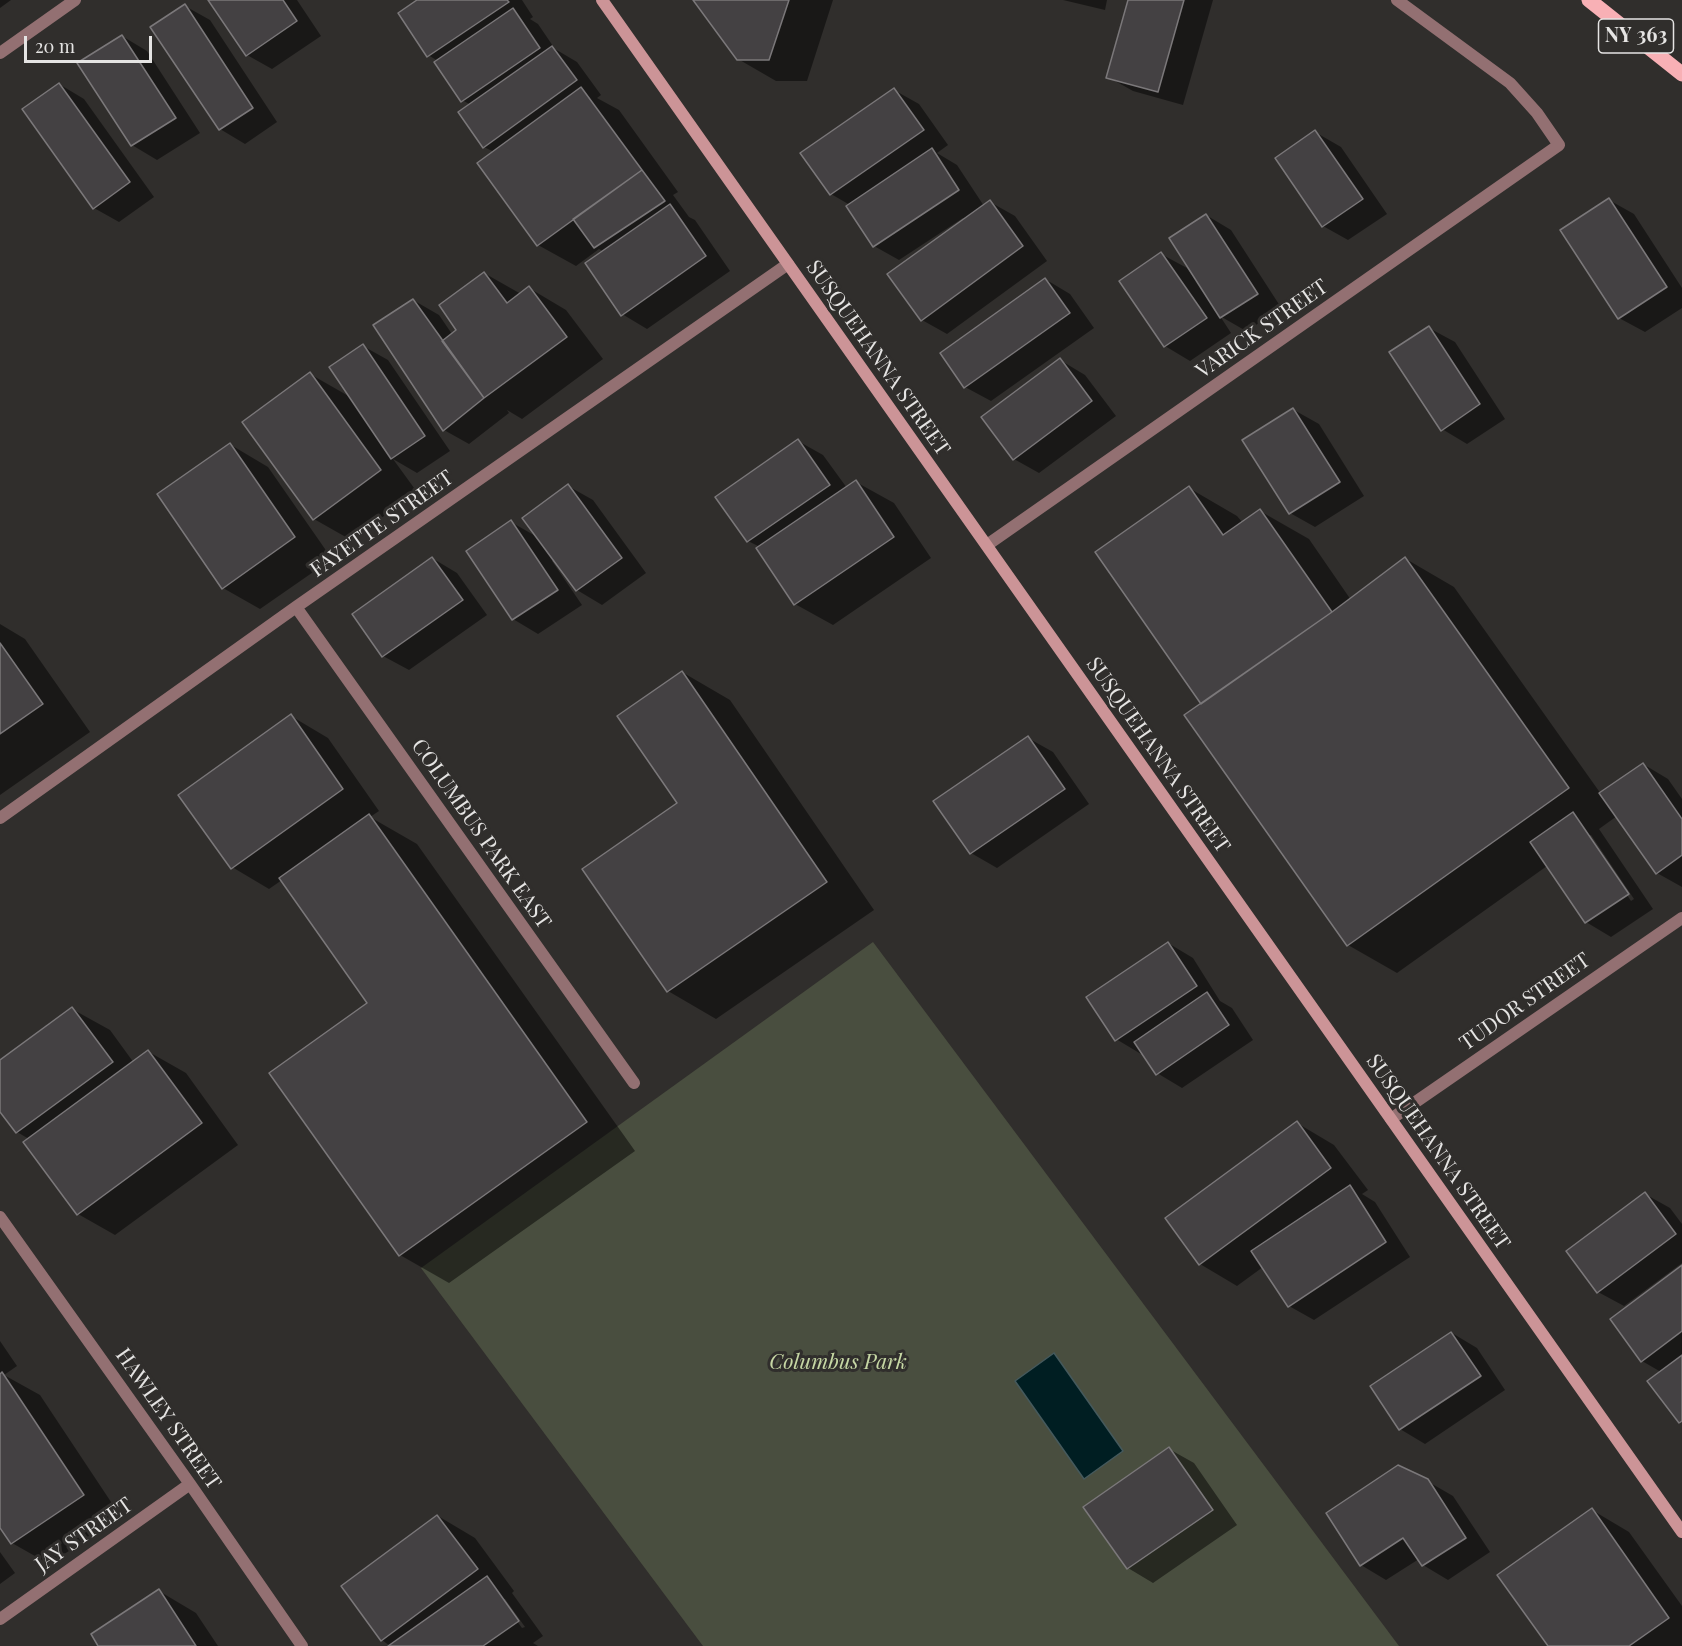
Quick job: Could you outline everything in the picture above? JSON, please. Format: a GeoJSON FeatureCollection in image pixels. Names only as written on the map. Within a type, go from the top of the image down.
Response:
{"type":"FeatureCollection","features":[{"type":"Feature","properties":{"kind":"main road","name":"NY 363"},"geometry":{"type":"LineString","coordinates":[[1589,0],[1682,74]]}},
{"type":"Feature","properties":{"kind":"street"},"geometry":{"type":"LineString","coordinates":[[0,53],[75,0]]}},
{"type":"Feature","properties":{"kind":"street","name":"SUSQUEHANNA STREET"},"geometry":{"type":"LineString","coordinates":[[602,0],[1682,1532]]}},
{"type":"Feature","properties":{"kind":"street","name":"VARICK STREET"},"geometry":{"type":"LineString","coordinates":[[987,545],[1559,145],[1537,114],[1510,83],[1397,0]]}},
{"type":"Feature","properties":{"kind":"street","name":"FAYETTE STREET"},"geometry":{"type":"LineString","coordinates":[[0,818],[296,607],[788,264]]}},
{"type":"Feature","properties":{"kind":"street","name":"COLUMBUS PARK EAST"},"geometry":{"type":"LineString","coordinates":[[296,607],[634,1083]]}},
{"type":"Feature","properties":{"kind":"street","name":"TUDOR STREET"},"geometry":{"type":"LineString","coordinates":[[1391,1119],[1682,918]]}},
{"type":"Feature","properties":{"kind":"street","name":"HAWLEY STREET"},"geometry":{"type":"LineString","coordinates":[[0,1217],[302,1646]]}},
{"type":"Feature","properties":{"kind":"street","name":"JAY STREET"},"geometry":{"type":"LineString","coordinates":[[0,1619],[190,1484]]}},
{"type":"Feature","properties":{"kind":"green space","name":"Columbus Park"},"geometry":{"type":"Polygon","coordinates":[[[873,942],[1399,1646],[703,1646],[421,1268],[873,942]]]}},
{"type":"Feature","properties":{"kind":"water"},"geometry":{"type":"Polygon","coordinates":[[[1054,1353],[1123,1451],[1084,1479],[1015,1381],[1054,1353]]]}},
{"type":"Feature","properties":{"kind":"building"},"geometry":{"type":"Polygon","coordinates":[[[208,0],[283,0],[297,21],[246,56],[208,0]]]}},
{"type":"Feature","properties":{"kind":"building"},"geometry":{"type":"Polygon","coordinates":[[[417,0],[507,0],[509,2],[427,57],[398,13],[417,0]]]}},
{"type":"Feature","properties":{"kind":"building"},"geometry":{"type":"Polygon","coordinates":[[[693,0],[789,0],[769,60],[737,60],[693,0]]]}},
{"type":"Feature","properties":{"kind":"building"},"geometry":{"type":"Polygon","coordinates":[[[1128,0],[1184,0],[1158,92],[1106,78],[1128,0]]]}},
{"type":"Feature","properties":{"kind":"building"},"geometry":{"type":"Polygon","coordinates":[[[185,4],[253,108],[219,130],[150,27],[185,4]]]}},
{"type":"Feature","properties":{"kind":"building"},"geometry":{"type":"Polygon","coordinates":[[[513,8],[540,48],[461,102],[434,62],[513,8]]]}},
{"type":"Feature","properties":{"kind":"building"},"geometry":{"type":"Polygon","coordinates":[[[122,35],[176,118],[131,146],[77,63],[122,35]]]}},
{"type":"Feature","properties":{"kind":"building"},"geometry":{"type":"Polygon","coordinates":[[[552,46],[577,80],[483,148],[458,112],[552,46]]]}},
{"type":"Feature","properties":{"kind":"building"},"geometry":{"type":"Polygon","coordinates":[[[59,83],[130,182],[93,209],[22,109],[59,83]]]}},
{"type":"Feature","properties":{"kind":"building"},"geometry":{"type":"Polygon","coordinates":[[[581,87],[642,170],[537,246],[477,163],[581,87]]]}},
{"type":"Feature","properties":{"kind":"building"},"geometry":{"type":"Polygon","coordinates":[[[894,88],[924,130],[830,195],[800,153],[894,88]]]}},
{"type":"Feature","properties":{"kind":"building"},"geometry":{"type":"Polygon","coordinates":[[[1315,130],[1363,199],[1322,227],[1275,158],[1315,130]]]}},
{"type":"Feature","properties":{"kind":"building"},"geometry":{"type":"Polygon","coordinates":[[[932,148],[959,190],[873,247],[846,206],[932,148]]]}},
{"type":"Feature","properties":{"kind":"building"},"geometry":{"type":"Polygon","coordinates":[[[642,170],[665,201],[594,248],[573,219],[642,170]]]}},
{"type":"Feature","properties":{"kind":"building"},"geometry":{"type":"Polygon","coordinates":[[[1609,198],[1667,287],[1618,319],[1560,230],[1609,198]]]}},
{"type":"Feature","properties":{"kind":"building"},"geometry":{"type":"Polygon","coordinates":[[[990,200],[1023,246],[921,321],[887,274],[990,200]]]}},
{"type":"Feature","properties":{"kind":"building"},"geometry":{"type":"Polygon","coordinates":[[[670,204],[706,256],[621,316],[585,263],[670,204]]]}},
{"type":"Feature","properties":{"kind":"building"},"geometry":{"type":"Polygon","coordinates":[[[1206,214],[1258,294],[1220,318],[1169,238],[1206,214]]]}},
{"type":"Feature","properties":{"kind":"building"},"geometry":{"type":"Polygon","coordinates":[[[1161,252],[1207,318],[1164,347],[1119,281],[1161,252]]]}},
{"type":"Feature","properties":{"kind":"building"},"geometry":{"type":"Polygon","coordinates":[[[484,272],[507,303],[529,286],[567,337],[484,398],[442,341],[456,330],[439,305],[484,272]]]}},
{"type":"Feature","properties":{"kind":"building"},"geometry":{"type":"Polygon","coordinates":[[[1045,278],[1070,313],[964,388],[940,353],[1045,278]]]}},
{"type":"Feature","properties":{"kind":"building"},"geometry":{"type":"Polygon","coordinates":[[[413,299],[484,398],[443,431],[373,325],[413,299]]]}},
{"type":"Feature","properties":{"kind":"building"},"geometry":{"type":"Polygon","coordinates":[[[1429,326],[1480,404],[1441,431],[1389,352],[1429,326]]]}},
{"type":"Feature","properties":{"kind":"building"},"geometry":{"type":"Polygon","coordinates":[[[363,344],[425,436],[391,459],[329,367],[363,344]]]}},
{"type":"Feature","properties":{"kind":"building"},"geometry":{"type":"Polygon","coordinates":[[[1060,358],[1092,401],[1013,460],[981,417],[1060,358]]]}},
{"type":"Feature","properties":{"kind":"building"},"geometry":{"type":"Polygon","coordinates":[[[310,372],[381,470],[313,520],[242,422],[310,372]]]}},
{"type":"Feature","properties":{"kind":"building"},"geometry":{"type":"Polygon","coordinates":[[[1293,408],[1340,482],[1289,514],[1242,440],[1293,408]]]}},
{"type":"Feature","properties":{"kind":"building"},"geometry":{"type":"Polygon","coordinates":[[[798,439],[830,485],[747,542],[715,497],[798,439]]]}},
{"type":"Feature","properties":{"kind":"building"},"geometry":{"type":"Polygon","coordinates":[[[230,443],[295,537],[222,589],[157,494],[230,443]]]}},
{"type":"Feature","properties":{"kind":"building"},"geometry":{"type":"Polygon","coordinates":[[[856,480],[894,537],[794,605],[756,548],[856,480]]]}},
{"type":"Feature","properties":{"kind":"building"},"geometry":{"type":"Polygon","coordinates":[[[568,484],[622,558],[576,591],[522,518],[568,484]]]}},
{"type":"Feature","properties":{"kind":"building"},"geometry":{"type":"Polygon","coordinates":[[[1189,486],[1223,535],[1260,509],[1332,612],[1201,704],[1095,552],[1189,486]]]}},
{"type":"Feature","properties":{"kind":"building"},"geometry":{"type":"Polygon","coordinates":[[[511,520],[558,590],[512,620],[466,551],[511,520]]]}},
{"type":"Feature","properties":{"kind":"building"},"geometry":{"type":"Polygon","coordinates":[[[432,557],[463,600],[382,657],[352,614],[432,557]]]}},
{"type":"Feature","properties":{"kind":"building"},"geometry":{"type":"Polygon","coordinates":[[[1405,557],[1569,788],[1347,946],[1184,715],[1332,612],[1405,557]]]}},
{"type":"Feature","properties":{"kind":"building"},"geometry":{"type":"Polygon","coordinates":[[[0,643],[43,704],[0,734],[0,643]]]}},
{"type":"Feature","properties":{"kind":"building"},"geometry":{"type":"Polygon","coordinates":[[[682,671],[827,882],[667,992],[582,869],[677,803],[617,716],[682,671]]]}},
{"type":"Feature","properties":{"kind":"building"},"geometry":{"type":"Polygon","coordinates":[[[291,714],[343,789],[231,869],[178,795],[291,714]]]}},
{"type":"Feature","properties":{"kind":"building"},"geometry":{"type":"Polygon","coordinates":[[[1028,736],[1065,789],[970,854],[933,801],[1028,736]]]}},
{"type":"Feature","properties":{"kind":"building"},"geometry":{"type":"Polygon","coordinates":[[[1643,763],[1682,819],[1682,855],[1656,874],[1599,793],[1643,763]]]}},
{"type":"Feature","properties":{"kind":"building"},"geometry":{"type":"Polygon","coordinates":[[[1573,812],[1629,894],[1585,923],[1530,842],[1573,812]]]}},
{"type":"Feature","properties":{"kind":"building"},"geometry":{"type":"Polygon","coordinates":[[[369,814],[587,1122],[399,1256],[269,1073],[367,1003],[279,878],[369,814]]]}},
{"type":"Feature","properties":{"kind":"building"},"geometry":{"type":"Polygon","coordinates":[[[1168,942],[1197,986],[1115,1041],[1086,997],[1168,942]]]}},
{"type":"Feature","properties":{"kind":"building"},"geometry":{"type":"Polygon","coordinates":[[[1207,992],[1229,1025],[1156,1075],[1134,1042],[1207,992]]]}},
{"type":"Feature","properties":{"kind":"building"},"geometry":{"type":"Polygon","coordinates":[[[72,1007],[113,1062],[16,1133],[0,1112],[0,1060],[72,1007]]]}},
{"type":"Feature","properties":{"kind":"building"},"geometry":{"type":"Polygon","coordinates":[[[148,1050],[202,1123],[77,1215],[23,1142],[148,1050]]]}},
{"type":"Feature","properties":{"kind":"building"},"geometry":{"type":"Polygon","coordinates":[[[1297,1121],[1331,1168],[1199,1265],[1165,1218],[1297,1121]]]}},
{"type":"Feature","properties":{"kind":"building"},"geometry":{"type":"Polygon","coordinates":[[[1350,1185],[1386,1242],[1288,1307],[1251,1251],[1350,1185]]]}},
{"type":"Feature","properties":{"kind":"building"},"geometry":{"type":"Polygon","coordinates":[[[1645,1192],[1676,1234],[1597,1293],[1566,1251],[1645,1192]]]}},
{"type":"Feature","properties":{"kind":"building"},"geometry":{"type":"Polygon","coordinates":[[[1682,1265],[1682,1331],[1641,1362],[1610,1319],[1682,1265]]]}},
{"type":"Feature","properties":{"kind":"building"},"geometry":{"type":"Polygon","coordinates":[[[1451,1332],[1481,1376],[1399,1430],[1370,1386],[1451,1332]]]}},
{"type":"Feature","properties":{"kind":"building"},"geometry":{"type":"Polygon","coordinates":[[[1682,1355],[1682,1421],[1679,1423],[1647,1381],[1682,1355]]]}},
{"type":"Feature","properties":{"kind":"building"},"geometry":{"type":"Polygon","coordinates":[[[2,1372],[84,1495],[11,1544],[0,1528],[0,1374],[2,1372]]]}},
{"type":"Feature","properties":{"kind":"building"},"geometry":{"type":"Polygon","coordinates":[[[1169,1447],[1213,1510],[1127,1569],[1083,1507],[1169,1447]]]}},
{"type":"Feature","properties":{"kind":"building"},"geometry":{"type":"Polygon","coordinates":[[[1398,1465],[1428,1479],[1466,1538],[1422,1566],[1403,1538],[1360,1566],[1326,1513],[1398,1465]]]}},
{"type":"Feature","properties":{"kind":"building"},"geometry":{"type":"Polygon","coordinates":[[[1592,1508],[1669,1618],[1629,1646],[1548,1646],[1497,1575],[1592,1508]]]}},
{"type":"Feature","properties":{"kind":"building"},"geometry":{"type":"Polygon","coordinates":[[[437,1515],[478,1569],[381,1641],[341,1586],[437,1515]]]}},
{"type":"Feature","properties":{"kind":"building"},"geometry":{"type":"Polygon","coordinates":[[[487,1576],[519,1621],[483,1646],[388,1646],[487,1576]]]}},
{"type":"Feature","properties":{"kind":"building"},"geometry":{"type":"Polygon","coordinates":[[[159,1589],[196,1646],[98,1646],[91,1634],[159,1589]]]}}]}
